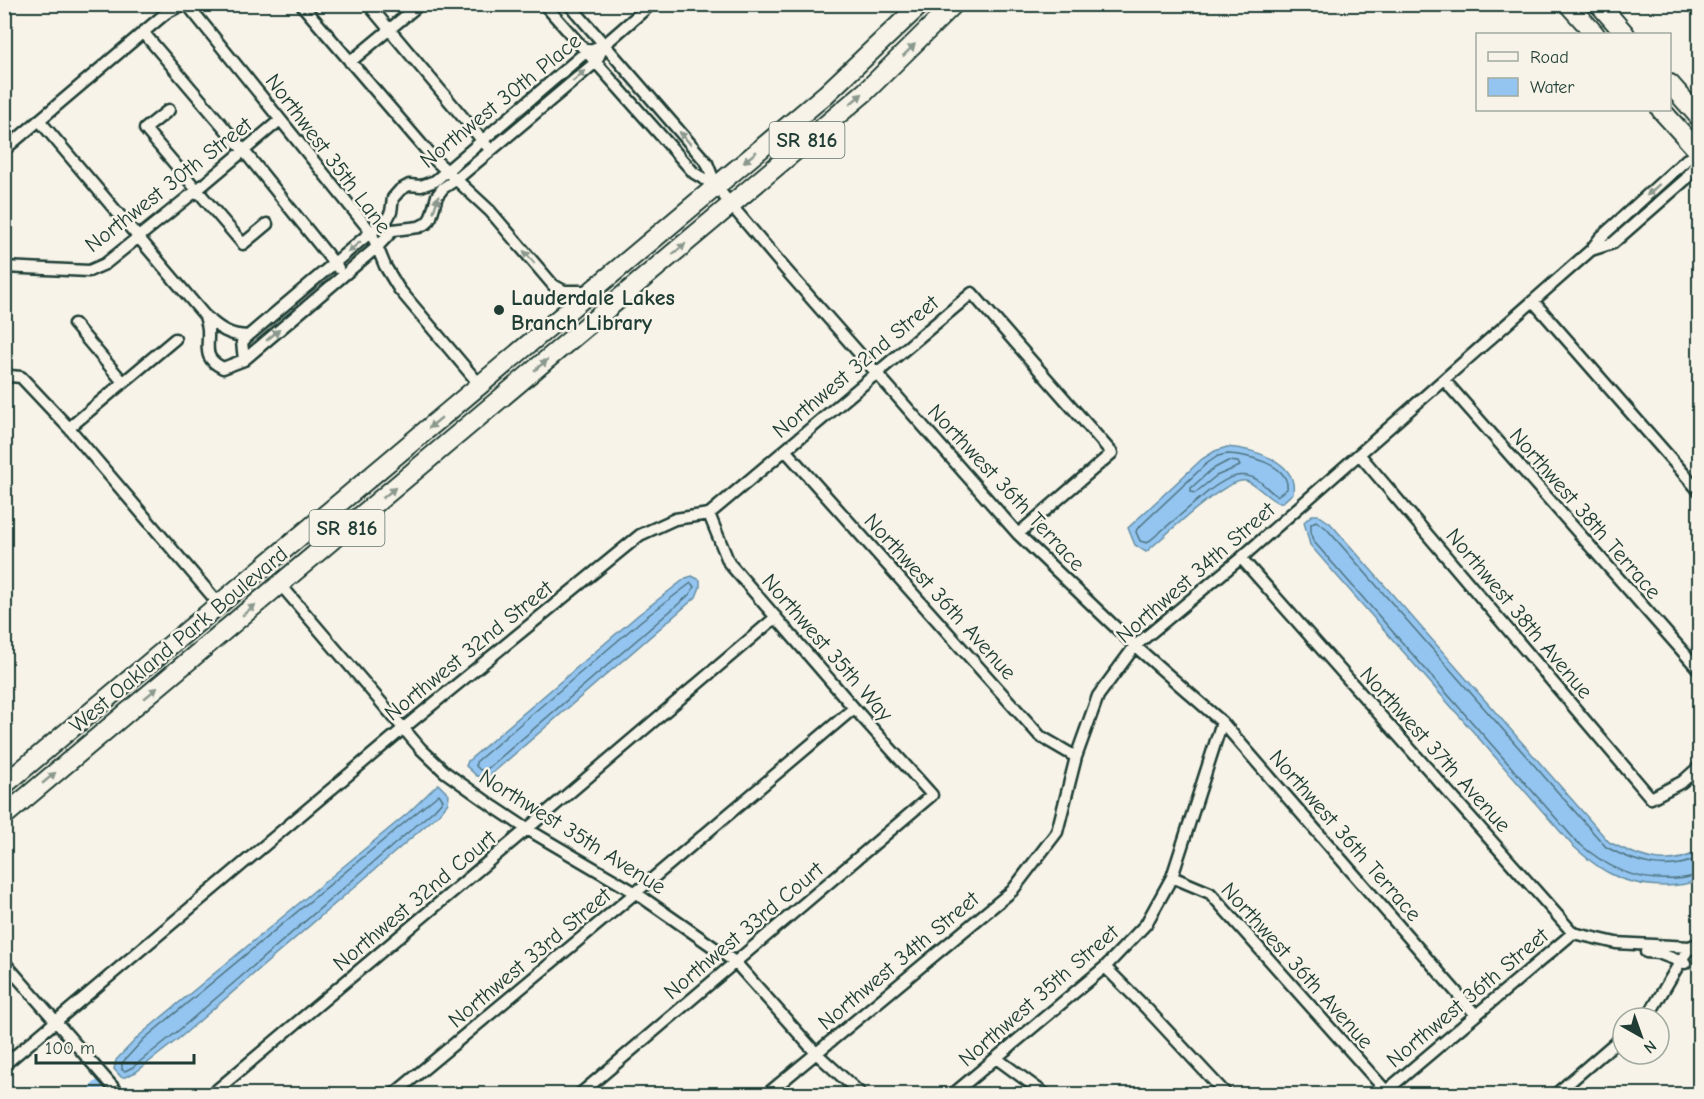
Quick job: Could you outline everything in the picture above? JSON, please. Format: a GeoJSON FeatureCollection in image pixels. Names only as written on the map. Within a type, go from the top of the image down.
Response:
{"type":"FeatureCollection","features":[{"type":"Feature","properties":{"kind":"main road","name":"West Oakland Park Boulevard"},"geometry":{"type":"LineString","coordinates":[[4,785],[847,75],[921,4]]}},
{"type":"Feature","properties":{"kind":"main road","name":"West Oakland Park Boulevard"},"geometry":{"type":"LineString","coordinates":[[4,816],[882,77],[954,4]]}},
{"type":"Feature","properties":{"kind":"main road"},"geometry":{"type":"LineString","coordinates":[[1568,4],[1594,33]]}},
{"type":"Feature","properties":{"kind":"main road"},"geometry":{"type":"LineString","coordinates":[[1599,4],[1624,33]]}},
{"type":"Feature","properties":{"kind":"main road"},"geometry":{"type":"LineString","coordinates":[[1671,85],[1700,118]]}},
{"type":"Feature","properties":{"kind":"main road"},"geometry":{"type":"LineString","coordinates":[[1662,111],[1700,156]]}},
{"type":"Feature","properties":{"kind":"main road"},"geometry":{"type":"LineString","coordinates":[[496,403],[505,365]]}},
{"type":"Feature","properties":{"kind":"main road"},"geometry":{"type":"LineString","coordinates":[[479,417],[485,396],[480,385]]}},
{"type":"Feature","properties":{"kind":"main road"},"geometry":{"type":"LineString","coordinates":[[280,584],[292,543]]}},
{"type":"Feature","properties":{"kind":"street"},"geometry":{"type":"LineString","coordinates":[[4,150],[166,13],[185,4]]}},
{"type":"Feature","properties":{"kind":"street","name":"Northwest 35th Lane"},"geometry":{"type":"LineString","coordinates":[[185,4],[371,232],[399,289],[480,385]]}},
{"type":"Feature","properties":{"kind":"street"},"geometry":{"type":"LineString","coordinates":[[301,4],[435,159],[505,230],[553,285],[564,291],[592,291]]}},
{"type":"Feature","properties":{"kind":"street"},"geometry":{"type":"LineString","coordinates":[[368,4],[491,151]]}},
{"type":"Feature","properties":{"kind":"street"},"geometry":{"type":"LineString","coordinates":[[350,62],[420,4]]}},
{"type":"Feature","properties":{"kind":"street","name":"Northwest 36th Terrace"},"geometry":{"type":"LineString","coordinates":[[544,4],[694,173],[716,186]]}},
{"type":"Feature","properties":{"kind":"street","name":"Northwest 36th Terrace"},"geometry":{"type":"LineString","coordinates":[[569,4],[707,163],[716,186],[731,205],[1018,534],[1135,646],[1222,722],[1476,1015]]}},
{"type":"Feature","properties":{"kind":"street"},"geometry":{"type":"LineString","coordinates":[[604,45],[651,4]]}},
{"type":"Feature","properties":{"kind":"street"},"geometry":{"type":"LineString","coordinates":[[143,32],[244,151],[334,264],[345,274]]}},
{"type":"Feature","properties":{"kind":"street","name":"Northwest 30th Place"},"geometry":{"type":"LineString","coordinates":[[248,336],[371,232],[385,223],[391,212],[393,198],[400,190],[409,185],[421,186],[435,182],[587,51],[604,45]]}},
{"type":"Feature","properties":{"kind":"street","name":"Northwest 30th Place"},"geometry":{"type":"LineString","coordinates":[[205,316],[208,332],[206,351],[215,365],[223,368],[244,360],[377,247],[393,230],[419,227],[427,223],[437,196],[443,188],[491,151],[596,62],[604,45]]}},
{"type":"Feature","properties":{"kind":"street"},"geometry":{"type":"LineString","coordinates":[[169,110],[145,129],[243,244],[267,224]]}},
{"type":"Feature","properties":{"kind":"street"},"geometry":{"type":"LineString","coordinates":[[39,120],[205,316],[222,330],[237,336],[248,336]]}},
{"type":"Feature","properties":{"kind":"street","name":"Northwest 30th Street"},"geometry":{"type":"LineString","coordinates":[[4,267],[89,271],[105,264],[280,120]]}},
{"type":"Feature","properties":{"kind":"street","name":"Northwest 34th Street"},"geometry":{"type":"LineString","coordinates":[[767,1095],[1012,891],[1057,832],[1076,757],[1098,696],[1135,646],[1241,558],[1591,250],[1613,243],[1686,179],[1700,156]]}},
{"type":"Feature","properties":{"kind":"street","name":"Northwest 32nd Street"},"geometry":{"type":"LineString","coordinates":[[4,1065],[403,729],[640,535],[675,519],[709,514],[972,293],[1112,453],[1018,534]]}},
{"type":"Feature","properties":{"kind":"street"},"geometry":{"type":"LineString","coordinates":[[1533,301],[1700,492]]}},
{"type":"Feature","properties":{"kind":"street"},"geometry":{"type":"LineString","coordinates":[[74,324],[123,382]]}},
{"type":"Feature","properties":{"kind":"street"},"geometry":{"type":"LineString","coordinates":[[244,360],[242,342],[248,336]]}},
{"type":"Feature","properties":{"kind":"street"},"geometry":{"type":"LineString","coordinates":[[69,428],[175,339]]}},
{"type":"Feature","properties":{"kind":"street"},"geometry":{"type":"LineString","coordinates":[[4,380],[10,376],[21,377],[69,428],[219,604]]}},
{"type":"Feature","properties":{"kind":"street","name":"Northwest 38th Terrace"},"geometry":{"type":"LineString","coordinates":[[1444,380],[1700,671]]}},
{"type":"Feature","properties":{"kind":"street","name":"Northwest 36th Avenue"},"geometry":{"type":"LineString","coordinates":[[785,450],[1040,736],[1076,757]]}},
{"type":"Feature","properties":{"kind":"street","name":"Northwest 38th Avenue"},"geometry":{"type":"LineString","coordinates":[[1359,454],[1651,798],[1682,782],[1700,766]]}},
{"type":"Feature","properties":{"kind":"street","name":"Northwest 35th Way"},"geometry":{"type":"LineString","coordinates":[[709,514],[729,563],[932,795]]}},
{"type":"Feature","properties":{"kind":"street","name":"Northwest 37th Avenue"},"geometry":{"type":"LineString","coordinates":[[1241,558],[1573,933]]}},
{"type":"Feature","properties":{"kind":"street","name":"Northwest 35th Avenue"},"geometry":{"type":"LineString","coordinates":[[280,584],[403,729],[445,772],[527,830],[636,893],[735,962],[816,1053],[861,1095]]}},
{"type":"Feature","properties":{"kind":"street","name":"Northwest 32nd Court"},"geometry":{"type":"LineString","coordinates":[[212,1095],[776,617]]}},
{"type":"Feature","properties":{"kind":"street","name":"Northwest 33rd Street"},"geometry":{"type":"LineString","coordinates":[[394,1095],[854,708]]}},
{"type":"Feature","properties":{"kind":"street","name":"Northwest 35th Street"},"geometry":{"type":"LineString","coordinates":[[953,1095],[1105,967],[1146,924],[1172,877],[1222,722]]}},
{"type":"Feature","properties":{"kind":"street","name":"Northwest 33rd Court"},"geometry":{"type":"LineString","coordinates":[[580,1095],[932,795]]}},
{"type":"Feature","properties":{"kind":"street","name":"Northwest 36th Avenue"},"geometry":{"type":"LineString","coordinates":[[1172,877],[1210,893],[1386,1091]]}},
{"type":"Feature","properties":{"kind":"street"},"geometry":{"type":"LineString","coordinates":[[1573,933],[1616,943],[1697,948]]}},
{"type":"Feature","properties":{"kind":"street","name":"Northwest 36th Street"},"geometry":{"type":"LineString","coordinates":[[1386,1091],[1573,933]]}},
{"type":"Feature","properties":{"kind":"street"},"geometry":{"type":"LineString","coordinates":[[1616,943],[1622,949],[1658,953],[1683,962]]}},
{"type":"Feature","properties":{"kind":"street"},"geometry":{"type":"LineString","coordinates":[[1661,1006],[1683,962],[1697,948]]}},
{"type":"Feature","properties":{"kind":"street"},"geometry":{"type":"LineString","coordinates":[[4,962],[119,1095]]}},
{"type":"Feature","properties":{"kind":"street"},"geometry":{"type":"LineString","coordinates":[[1105,967],[1226,1095]]}},
{"type":"Feature","properties":{"kind":"street"},"geometry":{"type":"LineString","coordinates":[[1556,1095],[1611,1047]]}},
{"type":"Feature","properties":{"kind":"street"},"geometry":{"type":"LineString","coordinates":[[996,1058],[1045,1095]]}},
{"type":"Feature","properties":{"kind":"water"},"geometry":{"type":"Polygon","coordinates":[[[1227,447],[1248,450],[1281,464],[1293,482],[1293,493],[1283,502],[1277,502],[1246,481],[1237,482],[1210,498],[1146,552],[1135,545],[1128,528],[1202,459],[1227,447]]]}},
{"type":"Feature","properties":{"kind":"water"},"geometry":{"type":"Polygon","coordinates":[[[1312,515],[1318,515],[1330,523],[1609,842],[1643,857],[1664,860],[1676,859],[1699,851],[1699,880],[1666,886],[1642,884],[1619,878],[1599,867],[1572,845],[1310,545],[1304,522],[1312,515]]]}},
{"type":"Feature","properties":{"kind":"water"},"geometry":{"type":"Polygon","coordinates":[[[692,576],[700,580],[696,597],[488,777],[477,776],[466,766],[468,761],[638,615],[686,578],[692,576]]]}},
{"type":"Feature","properties":{"kind":"water"},"geometry":{"type":"Polygon","coordinates":[[[438,784],[449,795],[448,803],[439,814],[182,1036],[136,1072],[121,1077],[114,1069],[116,1060],[140,1035],[408,813],[438,784]]]}},
{"type":"Feature","properties":{"kind":"waterway"},"geometry":{"type":"LineString","coordinates":[[89,1094],[99,1085]]}},
{"type":"Feature","properties":{"kind":"place","name":"Lauderdale Lakes Branch Library"},"geometry":{"type":"Point","coordinates":[499,310]}}]}
